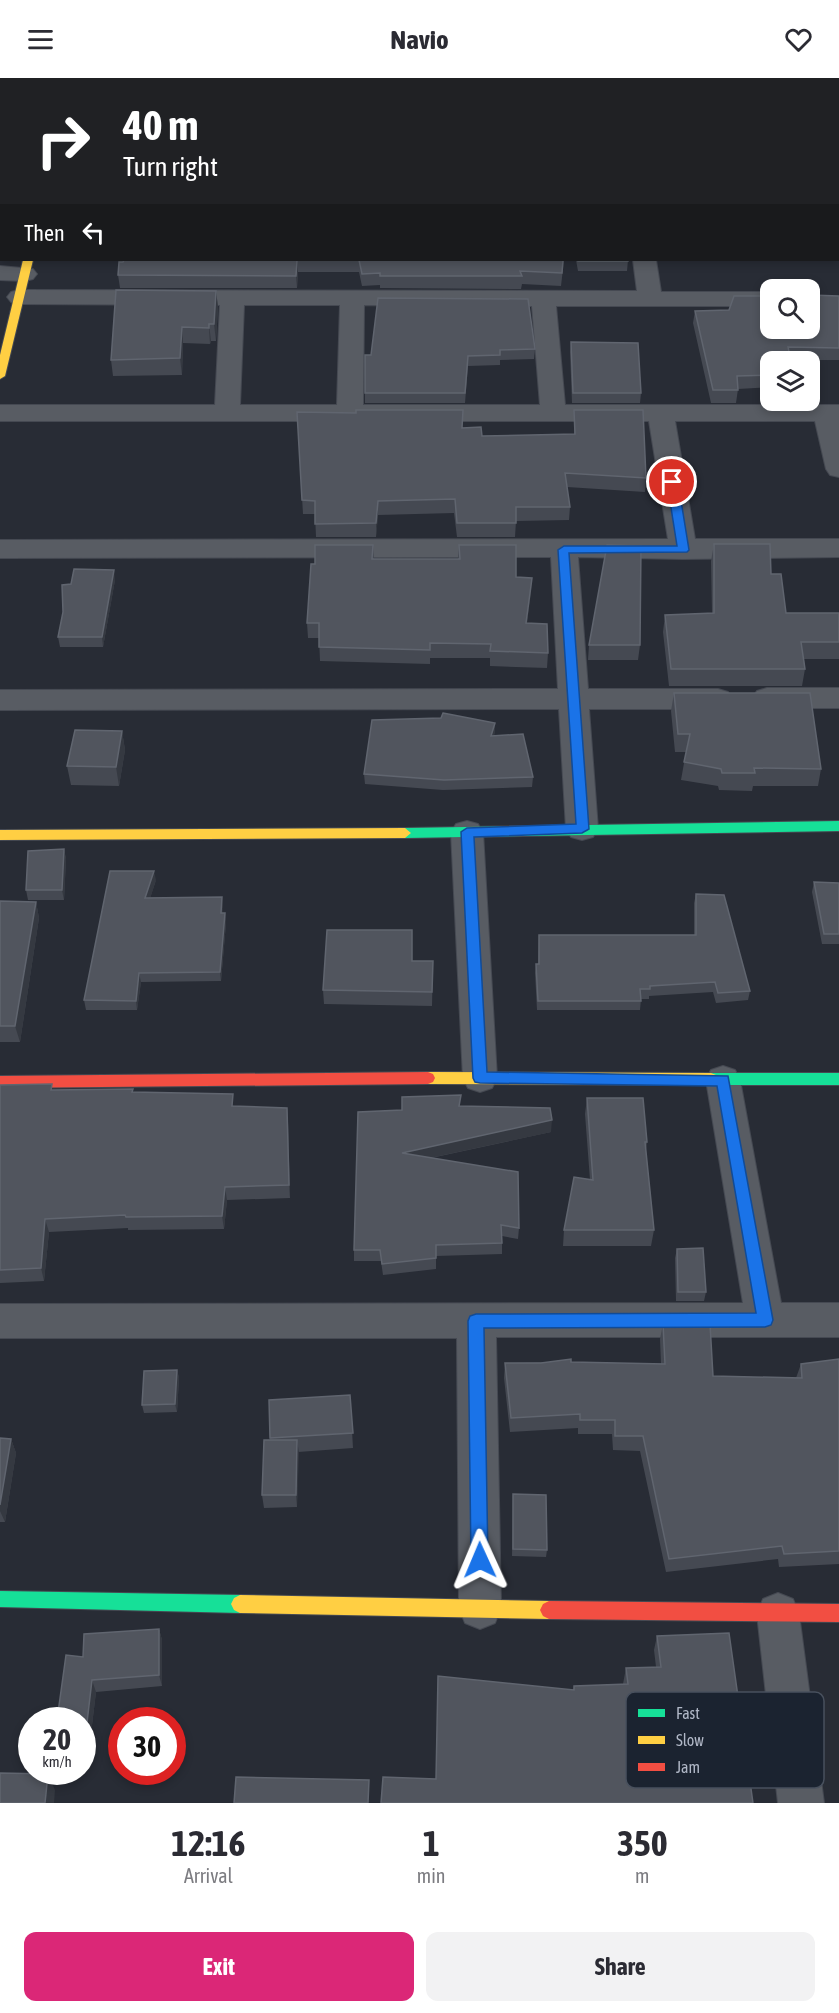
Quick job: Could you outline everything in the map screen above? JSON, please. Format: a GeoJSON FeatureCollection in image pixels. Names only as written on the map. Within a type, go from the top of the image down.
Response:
{"type":"FeatureCollection","features":[{"type":"Feature","properties":{"kind":"street"},"geometry":{"type":"LineString","coordinates":[[645,261],[650,299]]}},
{"type":"Feature","properties":{"kind":"street"},"geometry":{"type":"LineString","coordinates":[[0,273],[26,267],[0,376]]}},
{"type":"Feature","properties":{"kind":"street"},"geometry":{"type":"LineString","coordinates":[[19,297],[760,299]]}},
{"type":"Feature","properties":{"kind":"street"},"geometry":{"type":"LineString","coordinates":[[227,413],[232,297]]}},
{"type":"Feature","properties":{"kind":"street"},"geometry":{"type":"LineString","coordinates":[[350,413],[352,298]]}},
{"type":"Feature","properties":{"kind":"street"},"geometry":{"type":"LineString","coordinates":[[543,298],[553,413]]}},
{"type":"Feature","properties":{"kind":"street"},"geometry":{"type":"LineString","coordinates":[[0,413],[833,413],[839,469]]}},
{"type":"Feature","properties":{"kind":"street"},"geometry":{"type":"LineString","coordinates":[[661,413],[683,550]]}},
{"type":"Feature","properties":{"kind":"street"},"geometry":{"type":"LineString","coordinates":[[0,549],[683,550],[839,548]]}},
{"type":"Feature","properties":{"kind":"street"},"geometry":{"type":"LineString","coordinates":[[564,550],[582,829]]}},
{"type":"Feature","properties":{"kind":"street"},"geometry":{"type":"LineString","coordinates":[[0,700],[839,698]]}},
{"type":"Feature","properties":{"kind":"street"},"geometry":{"type":"LineString","coordinates":[[0,835],[467,832],[839,826]]}},
{"type":"Feature","properties":{"kind":"street"},"geometry":{"type":"LineString","coordinates":[[467,832],[480,1078]]}},
{"type":"Feature","properties":{"kind":"street"},"geometry":{"type":"LineString","coordinates":[[0,1082],[480,1078],[839,1079]]}},
{"type":"Feature","properties":{"kind":"street"},"geometry":{"type":"LineString","coordinates":[[723,1080],[765,1320]]}},
{"type":"Feature","properties":{"kind":"street"},"geometry":{"type":"LineString","coordinates":[[0,1321],[839,1320]]}},
{"type":"Feature","properties":{"kind":"street"},"geometry":{"type":"LineString","coordinates":[[476,1321],[480,1608]]}},
{"type":"Feature","properties":{"kind":"street"},"geometry":{"type":"LineString","coordinates":[[0,1599],[778,1614],[839,1613]]}},
{"type":"Feature","properties":{"kind":"street"},"geometry":{"type":"LineString","coordinates":[[778,1614],[787,1692]]}},
{"type":"Feature","properties":{"kind":"street"},"geometry":{"type":"LineString","coordinates":[[799,1788],[801,1803]]}},
{"type":"Feature","properties":{"kind":"building"},"geometry":{"type":"Polygon","coordinates":[[[297,261],[296,276],[118,275],[119,262],[297,261]]]}},
{"type":"Feature","properties":{"kind":"building"},"geometry":{"type":"Polygon","coordinates":[[[359,261],[563,261],[562,273],[520,271],[522,276],[362,274],[359,261]]]}},
{"type":"Feature","properties":{"kind":"building"},"geometry":{"type":"Polygon","coordinates":[[[116,290],[216,291],[214,324],[209,324],[209,328],[182,327],[180,358],[111,360],[116,290]]]}},
{"type":"Feature","properties":{"kind":"building"},"geometry":{"type":"Polygon","coordinates":[[[820,295],[839,296],[839,348],[788,347],[789,351],[760,351],[760,375],[737,376],[738,390],[713,390],[695,311],[729,310],[734,296],[760,296],[760,339],[820,339],[820,295]]]}},
{"type":"Feature","properties":{"kind":"building"},"geometry":{"type":"Polygon","coordinates":[[[378,298],[528,299],[535,349],[500,350],[500,355],[468,356],[465,393],[365,393],[365,355],[371,355],[378,298]]]}},
{"type":"Feature","properties":{"kind":"building"},"geometry":{"type":"Polygon","coordinates":[[[571,342],[638,343],[641,393],[573,393],[571,342]]]}},
{"type":"Feature","properties":{"kind":"building"},"geometry":{"type":"Polygon","coordinates":[[[356,410],[463,410],[462,428],[481,427],[482,436],[575,434],[574,410],[643,410],[646,478],[565,473],[570,507],[516,507],[516,523],[457,523],[455,499],[378,501],[376,523],[315,524],[315,501],[302,500],[297,412],[356,413],[356,410]]]}},
{"type":"Feature","properties":{"kind":"building"},"geometry":{"type":"Polygon","coordinates":[[[714,544],[770,544],[771,574],[781,574],[786,613],[839,613],[839,642],[801,642],[805,669],[671,669],[665,615],[714,613],[714,544]]]}},
{"type":"Feature","properties":{"kind":"building"},"geometry":{"type":"Polygon","coordinates":[[[315,545],[373,545],[372,559],[460,559],[459,545],[516,545],[516,577],[532,578],[526,623],[547,624],[548,653],[490,651],[491,644],[430,643],[430,650],[319,647],[319,623],[307,623],[311,564],[315,564],[315,545]]]}},
{"type":"Feature","properties":{"kind":"building"},"geometry":{"type":"Polygon","coordinates":[[[607,545],[641,546],[640,645],[589,645],[607,545]]]}},
{"type":"Feature","properties":{"kind":"building"},"geometry":{"type":"Polygon","coordinates":[[[74,569],[114,570],[102,637],[58,637],[63,612],[62,585],[71,584],[74,569]]]}},
{"type":"Feature","properties":{"kind":"building"},"geometry":{"type":"Polygon","coordinates":[[[674,693],[810,693],[821,769],[754,768],[755,773],[722,773],[721,769],[684,762],[690,734],[678,734],[674,693]]]}},
{"type":"Feature","properties":{"kind":"building"},"geometry":{"type":"Polygon","coordinates":[[[443,713],[495,723],[491,736],[523,734],[533,777],[444,780],[364,774],[372,720],[441,718],[443,713]]]}},
{"type":"Feature","properties":{"kind":"building"},"geometry":{"type":"Polygon","coordinates":[[[75,730],[122,731],[116,767],[67,766],[75,730]]]}},
{"type":"Feature","properties":{"kind":"building"},"geometry":{"type":"Polygon","coordinates":[[[64,849],[62,890],[26,890],[28,851],[64,849]]]}},
{"type":"Feature","properties":{"kind":"building"},"geometry":{"type":"Polygon","coordinates":[[[110,871],[154,871],[145,898],[222,897],[221,913],[225,913],[220,972],[139,973],[136,1001],[84,1000],[110,871]]]}},
{"type":"Feature","properties":{"kind":"building"},"geometry":{"type":"Polygon","coordinates":[[[814,882],[839,883],[839,934],[824,934],[814,882]]]}},
{"type":"Feature","properties":{"kind":"building"},"geometry":{"type":"Polygon","coordinates":[[[696,894],[724,895],[750,991],[718,993],[715,982],[650,986],[650,989],[640,989],[641,1001],[538,1001],[536,964],[539,964],[539,935],[696,935],[696,894]]]}},
{"type":"Feature","properties":{"kind":"building"},"geometry":{"type":"Polygon","coordinates":[[[0,901],[36,902],[15,1026],[0,1026],[0,901]]]}},
{"type":"Feature","properties":{"kind":"building"},"geometry":{"type":"Polygon","coordinates":[[[327,930],[412,930],[412,961],[433,961],[432,992],[323,990],[327,930]]]}},
{"type":"Feature","properties":{"kind":"building"},"geometry":{"type":"Polygon","coordinates":[[[52,1084],[51,1090],[133,1089],[132,1092],[233,1094],[232,1106],[287,1108],[289,1185],[225,1187],[222,1216],[126,1217],[125,1215],[45,1219],[41,1268],[0,1270],[0,1085],[52,1084]]]}},
{"type":"Feature","properties":{"kind":"building"},"geometry":{"type":"Polygon","coordinates":[[[461,1095],[459,1106],[550,1108],[552,1120],[402,1153],[518,1172],[519,1228],[501,1225],[502,1243],[436,1245],[436,1258],[382,1264],[380,1250],[354,1250],[358,1112],[402,1110],[402,1097],[461,1095]]]}},
{"type":"Feature","properties":{"kind":"building"},"geometry":{"type":"Polygon","coordinates":[[[587,1098],[643,1098],[654,1230],[564,1230],[574,1177],[593,1180],[587,1098]]]}},
{"type":"Feature","properties":{"kind":"building"},"geometry":{"type":"Polygon","coordinates":[[[703,1248],[706,1292],[678,1292],[677,1249],[703,1248]]]}},
{"type":"Feature","properties":{"kind":"building"},"geometry":{"type":"Polygon","coordinates":[[[663,1324],[710,1324],[713,1376],[802,1378],[801,1364],[839,1359],[839,1551],[784,1554],[782,1546],[669,1559],[643,1436],[615,1436],[615,1420],[580,1420],[580,1414],[511,1418],[505,1363],[541,1363],[571,1359],[571,1362],[665,1364],[663,1324]]]}},
{"type":"Feature","properties":{"kind":"building"},"geometry":{"type":"Polygon","coordinates":[[[177,1370],[175,1404],[142,1405],[144,1371],[177,1370]]]}},
{"type":"Feature","properties":{"kind":"building"},"geometry":{"type":"Polygon","coordinates":[[[350,1395],[353,1433],[270,1438],[269,1400],[350,1395]]]}},
{"type":"Feature","properties":{"kind":"building"},"geometry":{"type":"Polygon","coordinates":[[[0,1438],[11,1439],[0,1505],[0,1438]]]}},
{"type":"Feature","properties":{"kind":"building"},"geometry":{"type":"Polygon","coordinates":[[[264,1440],[297,1440],[296,1495],[262,1495],[264,1440]]]}},
{"type":"Feature","properties":{"kind":"building"},"geometry":{"type":"Polygon","coordinates":[[[513,1494],[546,1495],[547,1550],[513,1549],[513,1494]]]}},
{"type":"Feature","properties":{"kind":"building"},"geometry":{"type":"Polygon","coordinates":[[[159,1629],[159,1675],[92,1680],[89,1707],[59,1707],[66,1655],[83,1657],[84,1634],[159,1629]]]}},
{"type":"Feature","properties":{"kind":"building"},"geometry":{"type":"Polygon","coordinates":[[[729,1633],[737,1692],[626,1692],[626,1788],[751,1788],[753,1803],[381,1803],[383,1777],[436,1779],[438,1676],[574,1690],[574,1686],[628,1684],[626,1668],[661,1667],[657,1636],[729,1633]]]}},
{"type":"Feature","properties":{"kind":"building"},"geometry":{"type":"Polygon","coordinates":[[[0,1773],[18,1773],[18,1785],[47,1785],[45,1803],[0,1803],[0,1773]]]}},
{"type":"Feature","properties":{"kind":"building"},"geometry":{"type":"Polygon","coordinates":[[[236,1777],[369,1780],[368,1803],[234,1803],[236,1777]]]}},
{"type":"Feature","properties":{"kind":"traffic: fast"},"geometry":{"type":"LineString","coordinates":[[405,833],[839,826]]}},
{"type":"Feature","properties":{"kind":"traffic: fast"},"geometry":{"type":"LineString","coordinates":[[711,1079],[839,1079]]}},
{"type":"Feature","properties":{"kind":"traffic: fast"},"geometry":{"type":"LineString","coordinates":[[0,1599],[240,1604]]}},
{"type":"Feature","properties":{"kind":"traffic: slow"},"geometry":{"type":"LineString","coordinates":[[0,376],[28,261]]}},
{"type":"Feature","properties":{"kind":"traffic: slow"},"geometry":{"type":"LineString","coordinates":[[0,835],[405,833]]}},
{"type":"Feature","properties":{"kind":"traffic: slow"},"geometry":{"type":"LineString","coordinates":[[428,1078],[711,1079]]}},
{"type":"Feature","properties":{"kind":"traffic: slow"},"geometry":{"type":"LineString","coordinates":[[240,1604],[549,1610]]}},
{"type":"Feature","properties":{"kind":"traffic: jam"},"geometry":{"type":"LineString","coordinates":[[0,1082],[428,1078]]}},
{"type":"Feature","properties":{"kind":"traffic: jam"},"geometry":{"type":"LineString","coordinates":[[549,1610],[839,1613]]}},
{"type":"Feature","properties":{"kind":"route"},"geometry":{"type":"LineString","coordinates":[[480,1560],[476,1321],[765,1320],[723,1080],[480,1078],[467,832],[582,829],[564,550],[683,550],[672,482]]}}]}
